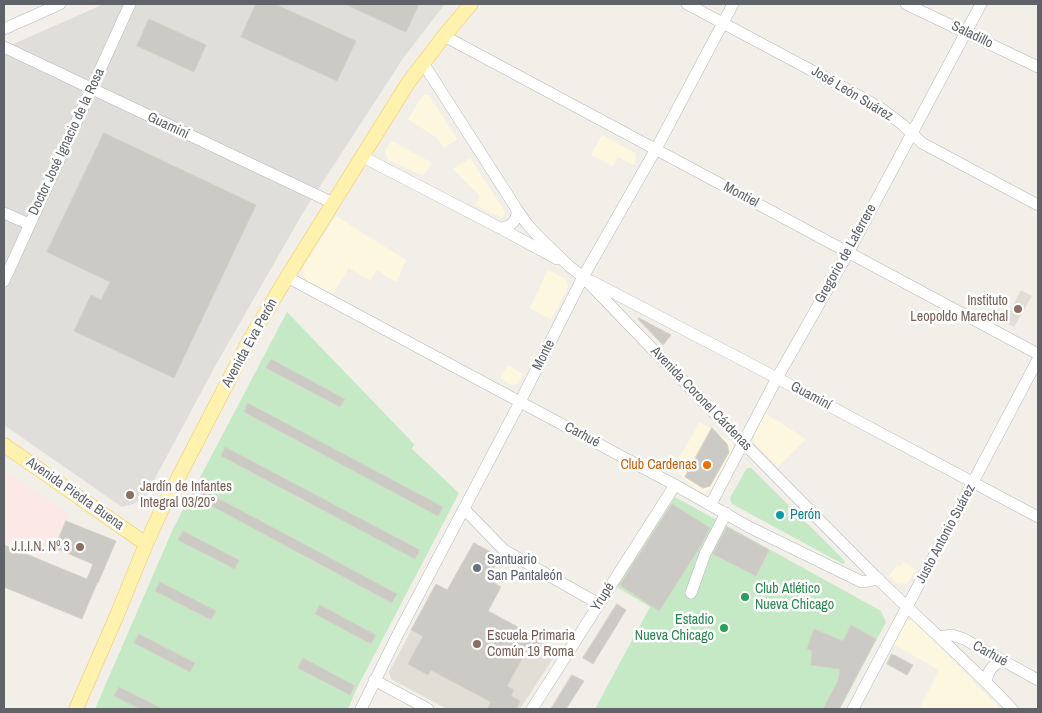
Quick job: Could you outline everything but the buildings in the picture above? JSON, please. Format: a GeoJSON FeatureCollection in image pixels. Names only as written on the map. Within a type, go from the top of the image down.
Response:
{"type":"FeatureCollection","features":[{"type":"Feature","properties":{"kind":"main road","name":"Avenida Eva Perón"},"geometry":{"type":"LineString","coordinates":[[76,709],[162,509],[250,339],[408,83],[471,4]]}},
{"type":"Feature","properties":{"kind":"main road","name":"Avenida Piedra Buena"},"geometry":{"type":"LineString","coordinates":[[4,445],[146,544]]}},
{"type":"Feature","properties":{"kind":"street"},"geometry":{"type":"LineString","coordinates":[[4,29],[60,4]]}},
{"type":"Feature","properties":{"kind":"street","name":"Doctor José Ignacio de la Rosa"},"geometry":{"type":"LineString","coordinates":[[4,281],[130,4]]}},
{"type":"Feature","properties":{"kind":"street","name":"José León Suárez"},"geometry":{"type":"LineString","coordinates":[[688,4],[875,105],[922,142],[1038,205]]}},
{"type":"Feature","properties":{"kind":"street","name":"Monte"},"geometry":{"type":"LineString","coordinates":[[364,707],[374,680],[520,402],[583,277],[656,149],[734,4]]}},
{"type":"Feature","properties":{"kind":"street","name":"Saladillo"},"geometry":{"type":"LineString","coordinates":[[906,4],[1038,67]]}},
{"type":"Feature","properties":{"kind":"street","name":"Gregorio de Laferrere"},"geometry":{"type":"LineString","coordinates":[[711,504],[777,378],[848,252],[981,4]]}},
{"type":"Feature","properties":{"kind":"street","name":"Montiel"},"geometry":{"type":"LineString","coordinates":[[444,36],[1038,354]]}},
{"type":"Feature","properties":{"kind":"street","name":"Guaminí"},"geometry":{"type":"LineString","coordinates":[[4,47],[333,203]]}},
{"type":"Feature","properties":{"kind":"street","name":"Avenida Coronel Cárdenas"},"geometry":{"type":"LineString","coordinates":[[423,63],[516,208],[537,235],[583,277],[743,443],[907,607],[986,681],[1012,709]]}},
{"type":"Feature","properties":{"kind":"street"},"geometry":{"type":"LineString","coordinates":[[363,157],[569,266]]}},
{"type":"Feature","properties":{"kind":"street"},"geometry":{"type":"LineString","coordinates":[[500,228],[504,228],[516,220],[518,213],[516,208]]}},
{"type":"Feature","properties":{"kind":"street"},"geometry":{"type":"LineString","coordinates":[[4,213],[29,224]]}},
{"type":"Feature","properties":{"kind":"street","name":"Carhué"},"geometry":{"type":"LineString","coordinates":[[287,277],[675,484],[750,527],[862,582],[879,579]]}},
{"type":"Feature","properties":{"kind":"street","name":"Guaminí"},"geometry":{"type":"LineString","coordinates":[[583,277],[777,378],[1038,518]]}},
{"type":"Feature","properties":{"kind":"street","name":"Justo Antonio Suárez"},"geometry":{"type":"LineString","coordinates":[[853,709],[1038,359]]}},
{"type":"Feature","properties":{"kind":"street","name":"Yrupé"},"geometry":{"type":"LineString","coordinates":[[532,709],[675,484]]}},
{"type":"Feature","properties":{"kind":"street"},"geometry":{"type":"LineString","coordinates":[[464,509],[504,550],[599,604]]}},
{"type":"Feature","properties":{"kind":"street"},"geometry":{"type":"LineString","coordinates":[[691,593],[705,554],[726,513]]}},
{"type":"Feature","properties":{"kind":"street","name":"Carhué"},"geometry":{"type":"LineString","coordinates":[[941,637],[952,635],[964,639],[1038,680]]}},
{"type":"Feature","properties":{"kind":"street"},"geometry":{"type":"LineString","coordinates":[[986,681],[990,669],[1002,661]]}},
{"type":"Feature","properties":{"kind":"street"},"geometry":{"type":"LineString","coordinates":[[374,680],[428,709]]}},
{"type":"Feature","properties":{"kind":"shaded area"},"geometry":{"type":"Polygon","coordinates":[[[104,4],[445,4],[404,57],[304,211],[213,370],[143,501],[122,507],[4,425],[4,48],[104,4]]]}},
{"type":"Feature","properties":{"kind":"shaded area"},"geometry":{"type":"Polygon","coordinates":[[[423,95],[429,95],[457,139],[444,148],[437,138],[408,119],[423,95]]]}},
{"type":"Feature","properties":{"kind":"shaded area"},"geometry":{"type":"Polygon","coordinates":[[[602,135],[635,153],[634,165],[618,157],[613,166],[591,155],[602,135]]]}},
{"type":"Feature","properties":{"kind":"shaded area"},"geometry":{"type":"Polygon","coordinates":[[[392,141],[432,163],[423,176],[388,160],[385,151],[392,141]]]}},
{"type":"Feature","properties":{"kind":"shaded area"},"geometry":{"type":"Polygon","coordinates":[[[470,158],[505,212],[502,218],[475,205],[480,196],[453,169],[470,158]]]}},
{"type":"Feature","properties":{"kind":"shaded area"},"geometry":{"type":"Polygon","coordinates":[[[336,216],[406,260],[396,282],[377,270],[370,280],[349,268],[333,294],[307,281],[304,277],[303,268],[336,216]]]}},
{"type":"Feature","properties":{"kind":"shaded area"},"geometry":{"type":"Polygon","coordinates":[[[548,270],[566,279],[568,287],[551,320],[530,308],[548,270]]]}},
{"type":"Feature","properties":{"kind":"shaded area","name":"Instituto Leopoldo Marechal"},"geometry":{"type":"Polygon","coordinates":[[[1021,290],[1032,296],[1014,327],[1004,322],[1021,290]]]}},
{"type":"Feature","properties":{"kind":"shaded area"},"geometry":{"type":"Polygon","coordinates":[[[508,365],[523,374],[518,384],[511,385],[500,378],[508,365]]]}},
{"type":"Feature","properties":{"kind":"shaded area"},"geometry":{"type":"Polygon","coordinates":[[[765,413],[806,439],[778,467],[754,442],[754,433],[765,413]]]}},
{"type":"Feature","properties":{"kind":"shaded area"},"geometry":{"type":"Polygon","coordinates":[[[700,422],[732,442],[734,447],[712,488],[705,492],[699,492],[673,468],[700,422]]]}},
{"type":"Feature","properties":{"kind":"shaded area"},"geometry":{"type":"Polygon","coordinates":[[[4,470],[69,515],[40,556],[4,540],[4,470]]]}},
{"type":"Feature","properties":{"kind":"shaded area"},"geometry":{"type":"Polygon","coordinates":[[[904,562],[916,570],[907,583],[896,583],[889,576],[898,564],[900,566],[904,562]]]}},
{"type":"Feature","properties":{"kind":"shaded area","name":"Escuela Primaria Común 19 Roma"},"geometry":{"type":"Polygon","coordinates":[[[436,584],[559,649],[520,709],[447,709],[391,679],[389,672],[436,584]]]}},
{"type":"Feature","properties":{"kind":"shaded area"},"geometry":{"type":"Polygon","coordinates":[[[903,621],[914,621],[1000,709],[919,709],[939,670],[890,642],[903,621]]]}},
{"type":"Feature","properties":{"kind":"green space"},"geometry":{"type":"Polygon","coordinates":[[[287,312],[414,444],[412,449],[459,493],[357,688],[348,709],[163,709],[119,687],[114,696],[140,709],[95,709],[173,529],[287,312]],[[270,359],[266,368],[340,407],[344,398],[270,359]],[[249,403],[244,412],[334,460],[339,452],[249,403]],[[225,447],[221,456],[312,505],[316,496],[225,447]],[[204,490],[199,499],[290,548],[294,539],[204,490]],[[328,501],[324,510],[415,559],[420,550],[328,501]],[[183,531],[179,539],[235,569],[239,560],[183,531]],[[301,554],[392,603],[397,595],[301,554]],[[160,583],[155,591],[211,620],[215,612],[160,583]],[[320,605],[315,614],[371,644],[376,635],[320,605]],[[139,634],[134,643],[190,671],[195,663],[139,634]]]}},
{"type":"Feature","properties":{"kind":"green space"},"geometry":{"type":"Polygon","coordinates":[[[747,468],[751,468],[845,563],[843,564],[732,504],[730,498],[747,468]]]}},
{"type":"Feature","properties":{"kind":"green space","name":"Club Atlético Nueva Chicago"},"geometry":{"type":"Polygon","coordinates":[[[675,497],[881,611],[886,622],[840,709],[595,709],[650,607],[617,587],[675,497]]]}},
{"type":"Feature","properties":{"kind":"place","name":"Instituto Leopoldo Marechal"},"geometry":{"type":"Point","coordinates":[1018,309]}},
{"type":"Feature","properties":{"kind":"place","name":"Club Cardenas"},"geometry":{"type":"Point","coordinates":[707,465]}},
{"type":"Feature","properties":{"kind":"place","name":"Jardín de Infantes Integral 03/20°"},"geometry":{"type":"Point","coordinates":[130,495]}},
{"type":"Feature","properties":{"kind":"place","name":"Perón"},"geometry":{"type":"Point","coordinates":[780,515]}},
{"type":"Feature","properties":{"kind":"place","name":"J.I.I.N. Nº 3"},"geometry":{"type":"Point","coordinates":[80,547]}},
{"type":"Feature","properties":{"kind":"place","name":"Santuario San Pantaleón"},"geometry":{"type":"Point","coordinates":[477,568]}},
{"type":"Feature","properties":{"kind":"place","name":"Club Atlético Nueva Chicago"},"geometry":{"type":"Point","coordinates":[745,597]}},
{"type":"Feature","properties":{"kind":"place","name":"Estadio Nueva Chicago"},"geometry":{"type":"Point","coordinates":[724,628]}},
{"type":"Feature","properties":{"kind":"place","name":"Escuela Primaria Común 19 Roma"},"geometry":{"type":"Point","coordinates":[477,644]}}]}
